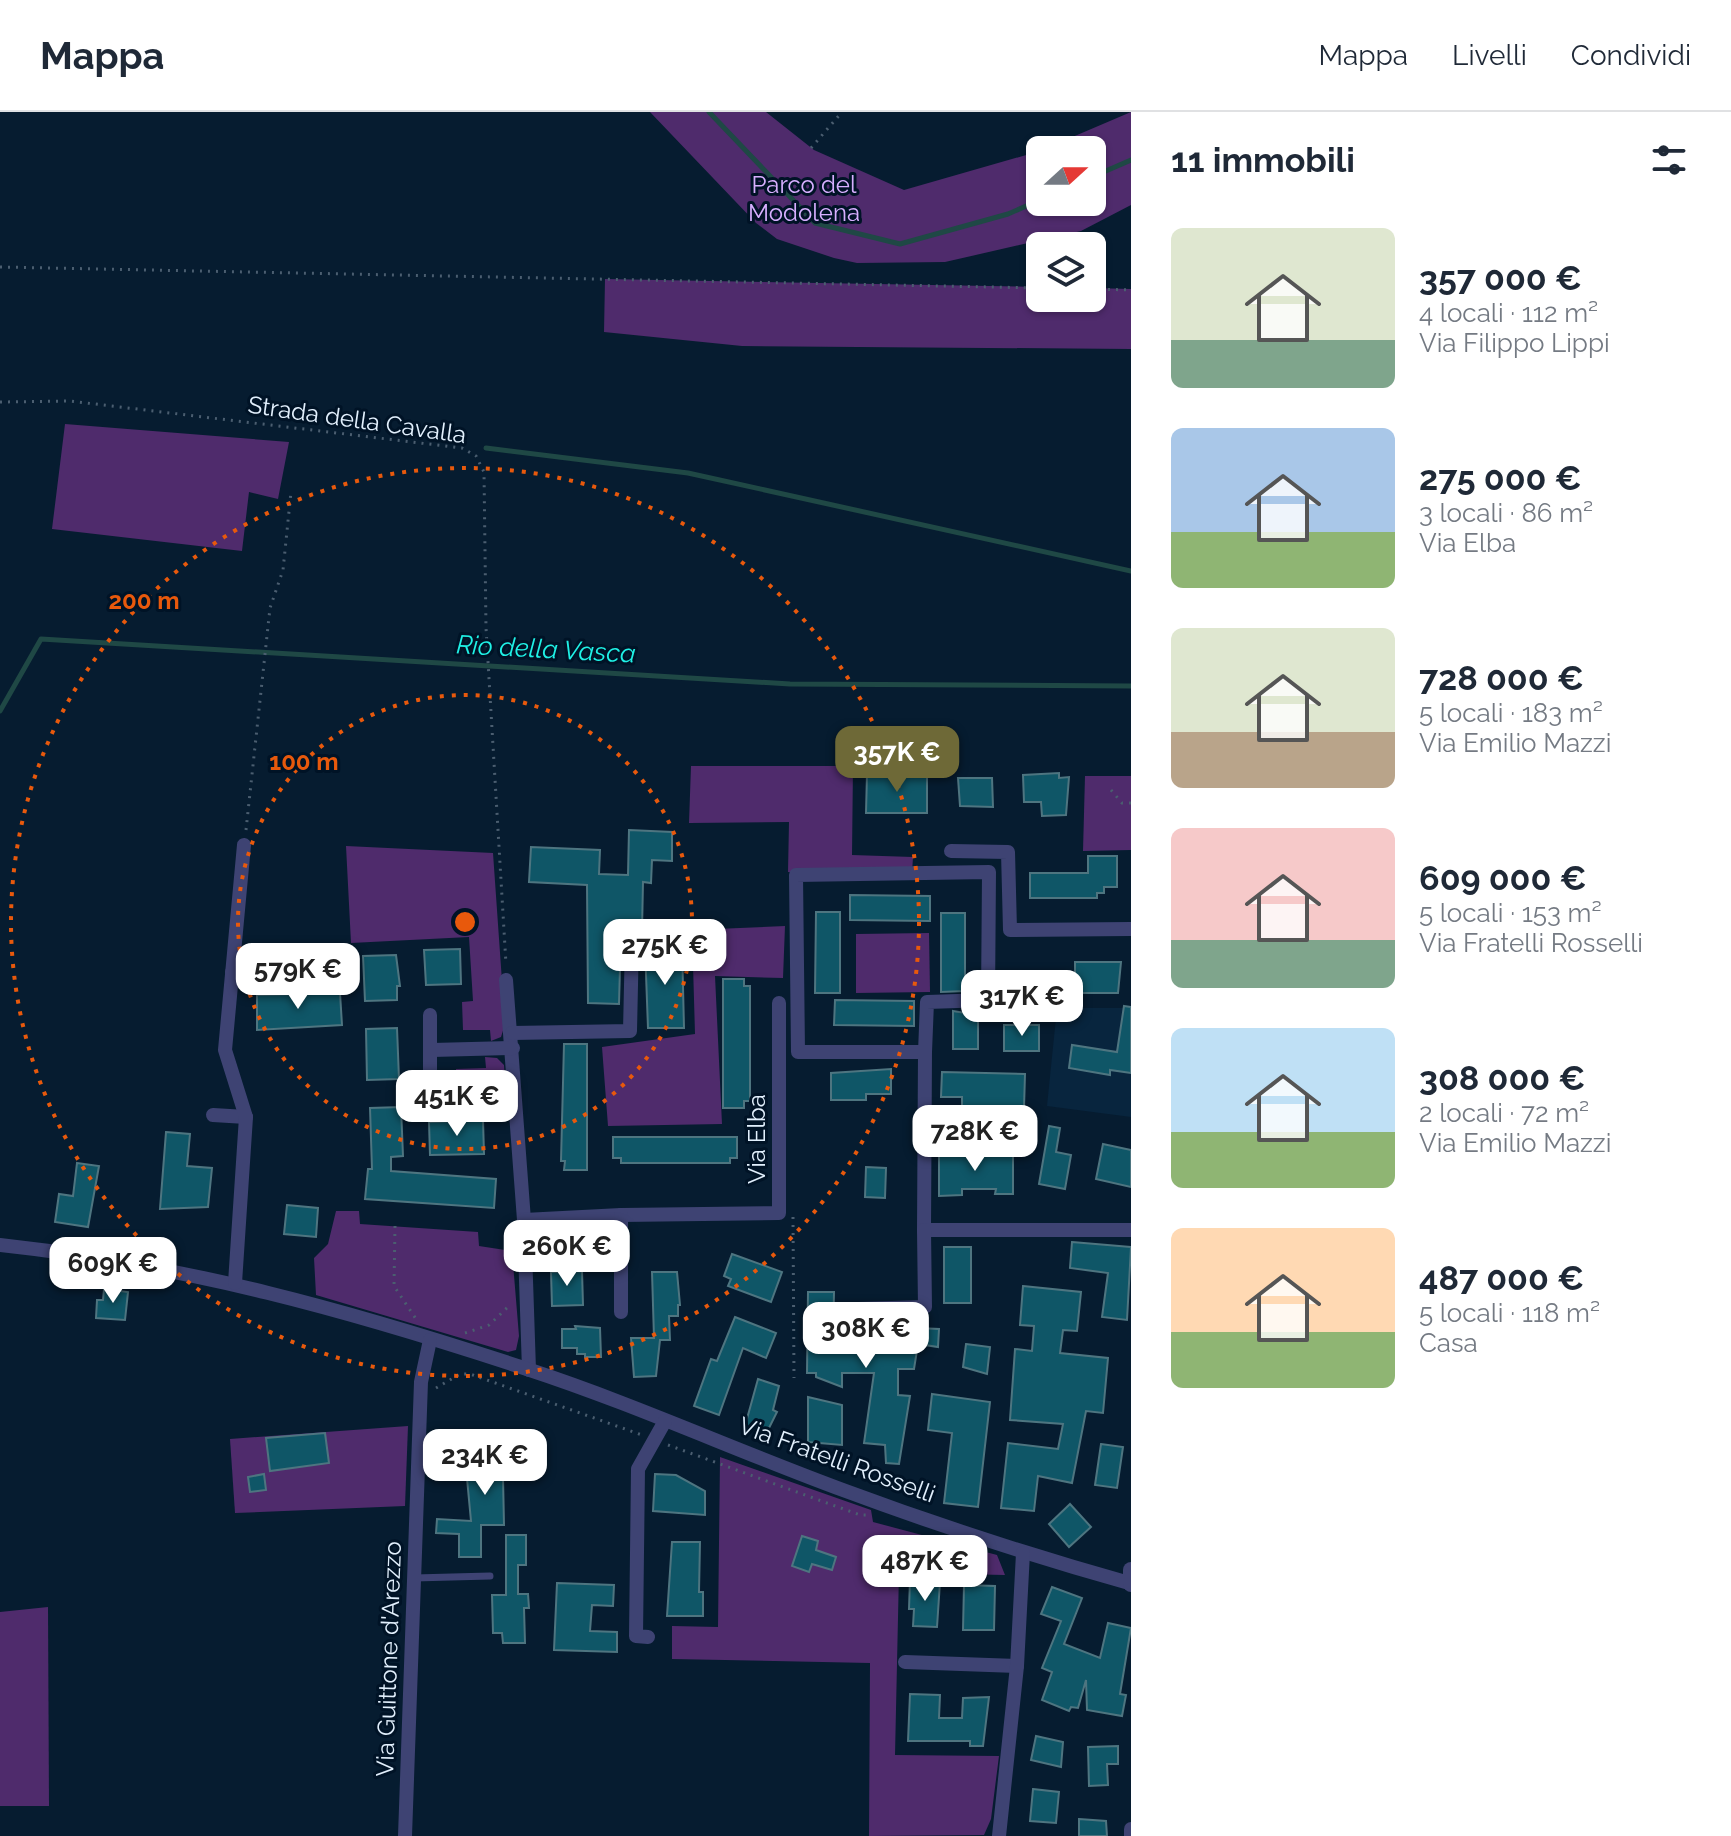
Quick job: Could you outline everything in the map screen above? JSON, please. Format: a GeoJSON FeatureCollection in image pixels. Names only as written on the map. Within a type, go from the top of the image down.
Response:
{"type":"FeatureCollection","features":[{"type":"Feature","properties":{"kind":"street"},"geometry":{"type":"LineString","coordinates":[[235,1283],[246,1117],[225,1050],[244,845]]}},
{"type":"Feature","properties":{"kind":"street"},"geometry":{"type":"LineString","coordinates":[[951,851],[1008,852],[1010,930],[1131,929]]}},
{"type":"Feature","properties":{"kind":"street"},"geometry":{"type":"LineString","coordinates":[[858,1309],[925,1307],[927,1002],[988,1000],[989,872],[796,875],[798,1052],[925,1052]]}},
{"type":"Feature","properties":{"kind":"street"},"geometry":{"type":"LineString","coordinates":[[512,1033],[630,1031],[632,940]]}},
{"type":"Feature","properties":{"kind":"street"},"geometry":{"type":"LineString","coordinates":[[232,972],[306,972]]}},
{"type":"Feature","properties":{"kind":"street"},"geometry":{"type":"LineString","coordinates":[[506,980],[524,1220],[529,1370]]}},
{"type":"Feature","properties":{"kind":"street","name":"Via Elba"},"geometry":{"type":"LineString","coordinates":[[524,1220],[779,1213],[779,1003]]}},
{"type":"Feature","properties":{"kind":"street"},"geometry":{"type":"LineString","coordinates":[[430,1015],[430,1089]]}},
{"type":"Feature","properties":{"kind":"street"},"geometry":{"type":"LineString","coordinates":[[432,1050],[513,1048]]}},
{"type":"Feature","properties":{"kind":"street"},"geometry":{"type":"LineString","coordinates":[[213,1115],[246,1117]]}},
{"type":"Feature","properties":{"kind":"street"},"geometry":{"type":"LineString","coordinates":[[621,1215],[621,1312]]}},
{"type":"Feature","properties":{"kind":"street"},"geometry":{"type":"LineString","coordinates":[[924,1230],[1131,1230]]}},
{"type":"Feature","properties":{"kind":"street","name":"Via Fratelli Rosselli"},"geometry":{"type":"LineString","coordinates":[[0,1245],[140,1264],[235,1283],[430,1340],[529,1370],[844,1490],[1023,1553],[1130,1579]]}},
{"type":"Feature","properties":{"kind":"street","name":"Via Guittone d'Arezzo"},"geometry":{"type":"LineString","coordinates":[[405,1836],[421,1390],[430,1340]]}},
{"type":"Feature","properties":{"kind":"street"},"geometry":{"type":"LineString","coordinates":[[648,1637],[636,1636],[637,1474],[639,1463],[665,1421]]}},
{"type":"Feature","properties":{"kind":"street"},"geometry":{"type":"LineString","coordinates":[[999,1836],[1017,1666],[1023,1553]]}},
{"type":"Feature","properties":{"kind":"street"},"geometry":{"type":"LineString","coordinates":[[905,1662],[1017,1666]]}},
{"type":"Feature","properties":{"kind":"street"},"geometry":{"type":"LineString","coordinates":[[1131,1829],[1131,1836]]}},
{"type":"Feature","properties":{"kind":"lane"},"geometry":{"type":"LineString","coordinates":[[414,1578],[490,1576]]}},
{"type":"Feature","properties":{"kind":"path"},"geometry":{"type":"LineString","coordinates":[[811,148],[842,112]]}},
{"type":"Feature","properties":{"kind":"path"},"geometry":{"type":"LineString","coordinates":[[0,267],[1026,288]]}},
{"type":"Feature","properties":{"kind":"path"},"geometry":{"type":"LineString","coordinates":[[1106,289],[1131,290]]}},
{"type":"Feature","properties":{"kind":"path","name":"Strada della Cavalla"},"geometry":{"type":"LineString","coordinates":[[0,402],[70,401],[469,451],[484,472],[486,628],[492,688],[496,826],[507,947],[506,980]]}},
{"type":"Feature","properties":{"kind":"path"},"geometry":{"type":"LineString","coordinates":[[244,845],[266,669],[270,608],[283,570],[291,492]]}},
{"type":"Feature","properties":{"kind":"path"},"geometry":{"type":"LineString","coordinates":[[1111,790],[1122,803],[1131,803]]}},
{"type":"Feature","properties":{"kind":"path"},"geometry":{"type":"LineString","coordinates":[[779,1213],[793,1213],[794,1378]]}},
{"type":"Feature","properties":{"kind":"path"},"geometry":{"type":"LineString","coordinates":[[395,1226],[394,1286],[417,1320],[405,1317]]}},
{"type":"Feature","properties":{"kind":"path"},"geometry":{"type":"LineString","coordinates":[[454,1331],[465,1333],[489,1325],[515,1297]]}},
{"type":"Feature","properties":{"kind":"path"},"geometry":{"type":"LineString","coordinates":[[421,1390],[433,1389],[460,1374],[470,1374],[860,1515],[874,1515]]}},
{"type":"Feature","properties":{"kind":"shaded area"},"geometry":{"type":"Polygon","coordinates":[[[1057,1008],[1131,1008],[1131,1117],[1047,1106],[1057,1008]]]}},
{"type":"Feature","properties":{"kind":"green space","name":"Parco del Modolena"},"geometry":{"type":"Polygon","coordinates":[[[650,112],[766,112],[814,150],[904,190],[1026,155],[1026,216],[1106,216],[1106,136],[1075,136],[1131,112],[1131,205],[1081,231],[1026,232],[1026,244],[945,262],[857,263],[777,239],[756,223],[650,112]]]}},
{"type":"Feature","properties":{"kind":"green space"},"geometry":{"type":"Polygon","coordinates":[[[605,279],[1026,287],[1026,312],[1106,312],[1106,288],[1131,289],[1131,349],[742,346],[604,332],[605,279]]]}},
{"type":"Feature","properties":{"kind":"green space"},"geometry":{"type":"Polygon","coordinates":[[[65,424],[289,442],[278,499],[249,492],[242,551],[52,529],[65,424]]]}},
{"type":"Feature","properties":{"kind":"green space"},"geometry":{"type":"Polygon","coordinates":[[[691,766],[853,766],[852,855],[913,857],[912,873],[788,872],[789,822],[689,823],[691,766]]]}},
{"type":"Feature","properties":{"kind":"green space"},"geometry":{"type":"Polygon","coordinates":[[[1085,776],[1131,776],[1131,850],[1083,851],[1085,776]]]}},
{"type":"Feature","properties":{"kind":"green space"},"geometry":{"type":"Polygon","coordinates":[[[346,846],[493,853],[505,1024],[501,1037],[491,1041],[490,1030],[463,1030],[462,1002],[473,1001],[469,937],[351,943],[346,846]]]}},
{"type":"Feature","properties":{"kind":"green space"},"geometry":{"type":"Polygon","coordinates":[[[785,926],[783,978],[715,976],[722,1124],[608,1126],[602,1047],[695,1034],[692,930],[785,926]]]}},
{"type":"Feature","properties":{"kind":"green space"},"geometry":{"type":"Polygon","coordinates":[[[929,933],[930,992],[856,993],[856,934],[929,933]]]}},
{"type":"Feature","properties":{"kind":"green space"},"geometry":{"type":"Polygon","coordinates":[[[485,1057],[497,1058],[504,1065],[506,1098],[457,1099],[456,1069],[486,1068],[485,1057]]]}},
{"type":"Feature","properties":{"kind":"green space"},"geometry":{"type":"Polygon","coordinates":[[[336,1211],[359,1211],[360,1224],[478,1232],[479,1246],[512,1251],[519,1336],[516,1350],[508,1352],[316,1295],[314,1258],[328,1244],[336,1211]]]}},
{"type":"Feature","properties":{"kind":"green space"},"geometry":{"type":"Polygon","coordinates":[[[408,1426],[405,1506],[235,1513],[230,1439],[408,1426]]]}},
{"type":"Feature","properties":{"kind":"green space"},"geometry":{"type":"Polygon","coordinates":[[[720,1457],[871,1510],[873,1522],[997,1555],[1005,1575],[956,1574],[954,1585],[946,1583],[946,1574],[899,1572],[895,1755],[999,1756],[991,1819],[984,1835],[869,1836],[870,1663],[672,1659],[672,1626],[718,1627],[720,1457]]]}},
{"type":"Feature","properties":{"kind":"green space"},"geometry":{"type":"Polygon","coordinates":[[[48,1607],[49,1806],[0,1806],[0,1612],[48,1607]]]}},
{"type":"Feature","properties":{"kind":"building"},"geometry":{"type":"Polygon","coordinates":[[[1059,773],[1059,778],[1069,777],[1066,815],[1042,816],[1041,802],[1024,802],[1023,775],[1059,773]]]}},
{"type":"Feature","properties":{"kind":"building"},"geometry":{"type":"Polygon","coordinates":[[[867,774],[927,774],[927,813],[866,813],[867,774]]]}},
{"type":"Feature","properties":{"kind":"building"},"geometry":{"type":"Polygon","coordinates":[[[958,778],[992,778],[993,807],[960,806],[958,778]]]}},
{"type":"Feature","properties":{"kind":"building"},"geometry":{"type":"Polygon","coordinates":[[[629,830],[672,832],[672,861],[652,860],[651,883],[643,882],[642,931],[621,930],[619,1004],[588,1003],[587,885],[529,882],[531,847],[600,850],[599,874],[628,875],[629,830]]]}},
{"type":"Feature","properties":{"kind":"building"},"geometry":{"type":"Polygon","coordinates":[[[1088,856],[1117,856],[1117,887],[1104,887],[1104,893],[1097,893],[1097,898],[1030,898],[1030,873],[1088,873],[1088,856]]]}},
{"type":"Feature","properties":{"kind":"building"},"geometry":{"type":"Polygon","coordinates":[[[850,895],[930,896],[930,921],[850,920],[850,895]]]}},
{"type":"Feature","properties":{"kind":"building"},"geometry":{"type":"Polygon","coordinates":[[[816,912],[840,912],[840,993],[815,993],[816,912]]]}},
{"type":"Feature","properties":{"kind":"building"},"geometry":{"type":"Polygon","coordinates":[[[941,913],[965,913],[965,991],[941,992],[941,913]]]}},
{"type":"Feature","properties":{"kind":"building"},"geometry":{"type":"Polygon","coordinates":[[[682,945],[684,1028],[648,1028],[645,947],[682,945]]]}},
{"type":"Feature","properties":{"kind":"building"},"geometry":{"type":"Polygon","coordinates":[[[460,949],[461,984],[426,985],[424,950],[460,949]]]}},
{"type":"Feature","properties":{"kind":"building"},"geometry":{"type":"Polygon","coordinates":[[[396,955],[400,986],[397,986],[397,1000],[365,1001],[363,956],[396,955]]]}},
{"type":"Feature","properties":{"kind":"building"},"geometry":{"type":"Polygon","coordinates":[[[1075,962],[1121,962],[1118,993],[1075,993],[1075,962]]]}},
{"type":"Feature","properties":{"kind":"building"},"geometry":{"type":"Polygon","coordinates":[[[723,979],[744,979],[744,986],[750,986],[750,1101],[744,1101],[744,1108],[723,1108],[723,979]]]}},
{"type":"Feature","properties":{"kind":"building"},"geometry":{"type":"Polygon","coordinates":[[[340,993],[342,1025],[257,1030],[257,995],[340,993]]]}},
{"type":"Feature","properties":{"kind":"building"},"geometry":{"type":"Polygon","coordinates":[[[835,1000],[914,1001],[914,1026],[834,1025],[835,1000]]]}},
{"type":"Feature","properties":{"kind":"building"},"geometry":{"type":"Polygon","coordinates":[[[1124,1006],[1131,1007],[1131,1073],[1110,1070],[1110,1075],[1069,1068],[1072,1045],[1117,1052],[1124,1006]]]}},
{"type":"Feature","properties":{"kind":"building"},"geometry":{"type":"Polygon","coordinates":[[[953,1011],[978,1015],[978,1049],[953,1049],[953,1011]]]}},
{"type":"Feature","properties":{"kind":"building"},"geometry":{"type":"Polygon","coordinates":[[[1004,1025],[1039,1025],[1039,1051],[1004,1051],[1004,1025]]]}},
{"type":"Feature","properties":{"kind":"building"},"geometry":{"type":"Polygon","coordinates":[[[397,1028],[399,1079],[367,1080],[366,1029],[397,1028]]]}},
{"type":"Feature","properties":{"kind":"building"},"geometry":{"type":"Polygon","coordinates":[[[564,1044],[587,1044],[587,1170],[564,1170],[565,1161],[561,1161],[564,1044]]]}},
{"type":"Feature","properties":{"kind":"building"},"geometry":{"type":"Polygon","coordinates":[[[891,1069],[891,1094],[866,1094],[866,1100],[831,1100],[831,1073],[891,1069]]]}},
{"type":"Feature","properties":{"kind":"building"},"geometry":{"type":"Polygon","coordinates":[[[942,1072],[1025,1074],[1024,1108],[997,1107],[996,1122],[962,1121],[962,1097],[941,1097],[942,1072]]]}},
{"type":"Feature","properties":{"kind":"building"},"geometry":{"type":"Polygon","coordinates":[[[401,1107],[403,1156],[391,1157],[391,1171],[496,1179],[494,1208],[365,1199],[368,1169],[372,1169],[370,1108],[401,1107]]]}},
{"type":"Feature","properties":{"kind":"building"},"geometry":{"type":"Polygon","coordinates":[[[483,1120],[484,1154],[430,1155],[429,1122],[483,1120]]]}},
{"type":"Feature","properties":{"kind":"building"},"geometry":{"type":"Polygon","coordinates":[[[1049,1126],[1060,1128],[1056,1152],[1071,1155],[1065,1189],[1039,1184],[1049,1126]]]}},
{"type":"Feature","properties":{"kind":"building"},"geometry":{"type":"Polygon","coordinates":[[[166,1132],[190,1134],[187,1166],[212,1168],[208,1207],[160,1209],[166,1132]]]}},
{"type":"Feature","properties":{"kind":"building"},"geometry":{"type":"Polygon","coordinates":[[[613,1137],[737,1137],[737,1158],[730,1158],[730,1163],[621,1163],[621,1158],[613,1158],[613,1137]]]}},
{"type":"Feature","properties":{"kind":"building"},"geometry":{"type":"Polygon","coordinates":[[[1103,1144],[1131,1150],[1131,1187],[1096,1179],[1103,1144]]]}},
{"type":"Feature","properties":{"kind":"building"},"geometry":{"type":"Polygon","coordinates":[[[939,1153],[1013,1154],[1013,1194],[995,1194],[996,1189],[962,1189],[962,1195],[939,1196],[939,1153]]]}},
{"type":"Feature","properties":{"kind":"building"},"geometry":{"type":"Polygon","coordinates":[[[77,1163],[99,1166],[88,1227],[55,1222],[59,1194],[73,1196],[77,1163]]]}},
{"type":"Feature","properties":{"kind":"building"},"geometry":{"type":"Polygon","coordinates":[[[866,1167],[886,1168],[885,1198],[865,1197],[866,1167]]]}},
{"type":"Feature","properties":{"kind":"building"},"geometry":{"type":"Polygon","coordinates":[[[287,1205],[318,1208],[316,1237],[284,1234],[287,1205]]]}},
{"type":"Feature","properties":{"kind":"building"},"geometry":{"type":"Polygon","coordinates":[[[1072,1242],[1131,1247],[1127,1320],[1102,1317],[1108,1273],[1070,1268],[1072,1242]]]}},
{"type":"Feature","properties":{"kind":"building"},"geometry":{"type":"Polygon","coordinates":[[[944,1247],[971,1247],[971,1303],[944,1303],[944,1247]]]}},
{"type":"Feature","properties":{"kind":"building"},"geometry":{"type":"Polygon","coordinates":[[[732,1254],[782,1272],[771,1302],[728,1286],[731,1279],[724,1276],[732,1254]]]}},
{"type":"Feature","properties":{"kind":"building"},"geometry":{"type":"Polygon","coordinates":[[[582,1271],[583,1305],[552,1306],[551,1272],[582,1271]]]}},
{"type":"Feature","properties":{"kind":"building"},"geometry":{"type":"Polygon","coordinates":[[[652,1272],[677,1272],[680,1305],[678,1316],[669,1316],[670,1340],[660,1340],[656,1376],[634,1377],[631,1338],[654,1338],[652,1272]]]}},
{"type":"Feature","properties":{"kind":"building"},"geometry":{"type":"Polygon","coordinates":[[[1023,1286],[1081,1292],[1077,1331],[1063,1330],[1060,1353],[1108,1358],[1103,1413],[1086,1411],[1072,1483],[1038,1476],[1034,1511],[1001,1508],[1008,1443],[1058,1449],[1063,1424],[1010,1420],[1015,1349],[1032,1351],[1034,1326],[1020,1325],[1023,1286]]]}},
{"type":"Feature","properties":{"kind":"building"},"geometry":{"type":"Polygon","coordinates":[[[104,1289],[128,1292],[125,1320],[96,1318],[97,1300],[103,1300],[104,1289]]]}},
{"type":"Feature","properties":{"kind":"building"},"geometry":{"type":"Polygon","coordinates":[[[808,1292],[834,1292],[833,1345],[867,1346],[867,1338],[917,1339],[918,1328],[939,1329],[938,1347],[918,1344],[914,1369],[898,1369],[898,1395],[910,1396],[899,1464],[886,1463],[885,1445],[864,1443],[874,1373],[842,1373],[842,1387],[816,1377],[816,1373],[807,1373],[808,1292]]]}},
{"type":"Feature","properties":{"kind":"building"},"geometry":{"type":"Polygon","coordinates":[[[735,1317],[776,1333],[766,1358],[743,1348],[719,1415],[694,1406],[711,1359],[717,1361],[735,1317]]]}},
{"type":"Feature","properties":{"kind":"building"},"geometry":{"type":"Polygon","coordinates":[[[575,1326],[600,1328],[601,1357],[585,1357],[585,1354],[577,1354],[577,1348],[562,1348],[562,1329],[576,1329],[575,1326]]]}},
{"type":"Feature","properties":{"kind":"building"},"geometry":{"type":"Polygon","coordinates":[[[966,1344],[990,1347],[987,1374],[963,1367],[966,1344]]]}},
{"type":"Feature","properties":{"kind":"building"},"geometry":{"type":"Polygon","coordinates":[[[758,1379],[779,1386],[773,1410],[777,1412],[766,1434],[745,1426],[758,1379]]]}},
{"type":"Feature","properties":{"kind":"building"},"geometry":{"type":"Polygon","coordinates":[[[932,1394],[990,1402],[978,1507],[944,1503],[952,1433],[928,1430],[932,1394]]]}},
{"type":"Feature","properties":{"kind":"building"},"geometry":{"type":"Polygon","coordinates":[[[808,1397],[842,1405],[842,1445],[808,1442],[808,1397]]]}},
{"type":"Feature","properties":{"kind":"building"},"geometry":{"type":"Polygon","coordinates":[[[325,1433],[329,1463],[270,1471],[266,1438],[325,1433]]]}},
{"type":"Feature","properties":{"kind":"building"},"geometry":{"type":"Polygon","coordinates":[[[1101,1444],[1123,1447],[1117,1488],[1095,1485],[1101,1444]]]}},
{"type":"Feature","properties":{"kind":"building"},"geometry":{"type":"Polygon","coordinates":[[[505,1446],[528,1446],[527,1477],[503,1477],[504,1525],[481,1525],[481,1557],[459,1557],[459,1534],[436,1533],[437,1519],[471,1521],[465,1457],[505,1457],[505,1446]]]}},
{"type":"Feature","properties":{"kind":"building"},"geometry":{"type":"Polygon","coordinates":[[[264,1474],[266,1490],[250,1492],[248,1477],[264,1474]]]}},
{"type":"Feature","properties":{"kind":"building"},"geometry":{"type":"Polygon","coordinates":[[[655,1474],[676,1475],[705,1491],[705,1515],[653,1511],[655,1474]]]}},
{"type":"Feature","properties":{"kind":"building"},"geometry":{"type":"Polygon","coordinates":[[[1070,1504],[1091,1527],[1069,1547],[1049,1524],[1070,1504]]]}},
{"type":"Feature","properties":{"kind":"building"},"geometry":{"type":"Polygon","coordinates":[[[506,1535],[526,1535],[526,1565],[518,1565],[518,1594],[528,1594],[529,1608],[524,1608],[525,1643],[503,1643],[502,1633],[493,1633],[492,1595],[506,1595],[506,1535]]]}},
{"type":"Feature","properties":{"kind":"building"},"geometry":{"type":"Polygon","coordinates":[[[802,1536],[818,1541],[816,1550],[836,1557],[832,1570],[812,1564],[809,1572],[792,1566],[802,1536]]]}},
{"type":"Feature","properties":{"kind":"building"},"geometry":{"type":"Polygon","coordinates":[[[672,1542],[700,1542],[699,1592],[703,1592],[703,1616],[667,1616],[672,1542]]]}},
{"type":"Feature","properties":{"kind":"building"},"geometry":{"type":"Polygon","coordinates":[[[910,1580],[940,1582],[937,1627],[913,1626],[914,1609],[909,1609],[910,1580]]]}},
{"type":"Feature","properties":{"kind":"building"},"geometry":{"type":"Polygon","coordinates":[[[557,1583],[614,1585],[613,1606],[592,1605],[590,1631],[617,1632],[617,1652],[554,1650],[557,1583]]]}},
{"type":"Feature","properties":{"kind":"building"},"geometry":{"type":"Polygon","coordinates":[[[964,1585],[995,1586],[994,1630],[963,1630],[964,1585]]]}},
{"type":"Feature","properties":{"kind":"building"},"geometry":{"type":"Polygon","coordinates":[[[1052,1587],[1082,1598],[1064,1644],[1100,1658],[1108,1623],[1131,1628],[1120,1694],[1126,1695],[1122,1716],[1087,1710],[1086,1680],[1078,1708],[1071,1707],[1069,1711],[1042,1700],[1052,1672],[1042,1668],[1061,1621],[1041,1614],[1052,1587]]]}},
{"type":"Feature","properties":{"kind":"building"},"geometry":{"type":"Polygon","coordinates":[[[910,1694],[940,1695],[939,1718],[962,1718],[963,1698],[989,1697],[983,1746],[970,1746],[970,1741],[908,1741],[910,1694]]]}},
{"type":"Feature","properties":{"kind":"building"},"geometry":{"type":"Polygon","coordinates":[[[1036,1736],[1063,1742],[1061,1767],[1031,1760],[1036,1736]]]}},
{"type":"Feature","properties":{"kind":"building"},"geometry":{"type":"Polygon","coordinates":[[[1118,1746],[1118,1764],[1107,1764],[1108,1785],[1089,1786],[1088,1747],[1118,1746]]]}},
{"type":"Feature","properties":{"kind":"building"},"geometry":{"type":"Polygon","coordinates":[[[1033,1789],[1059,1792],[1056,1823],[1030,1821],[1033,1789]]]}},
{"type":"Feature","properties":{"kind":"building"},"geometry":{"type":"Polygon","coordinates":[[[1079,1819],[1106,1821],[1107,1836],[1079,1836],[1079,1819]]]}},
{"type":"Feature","properties":{"kind":"waterway"},"geometry":{"type":"LineString","coordinates":[[709,112],[815,223],[900,244],[1026,206]]}},
{"type":"Feature","properties":{"kind":"waterway"},"geometry":{"type":"LineString","coordinates":[[1106,171],[1131,160]]}},
{"type":"Feature","properties":{"kind":"waterway"},"geometry":{"type":"LineString","coordinates":[[486,448],[688,473],[1131,571]]}},
{"type":"Feature","properties":{"kind":"waterway","name":"Rio della Vasca"},"geometry":{"type":"LineString","coordinates":[[0,711],[41,639],[790,684],[1131,686]]}}]}
